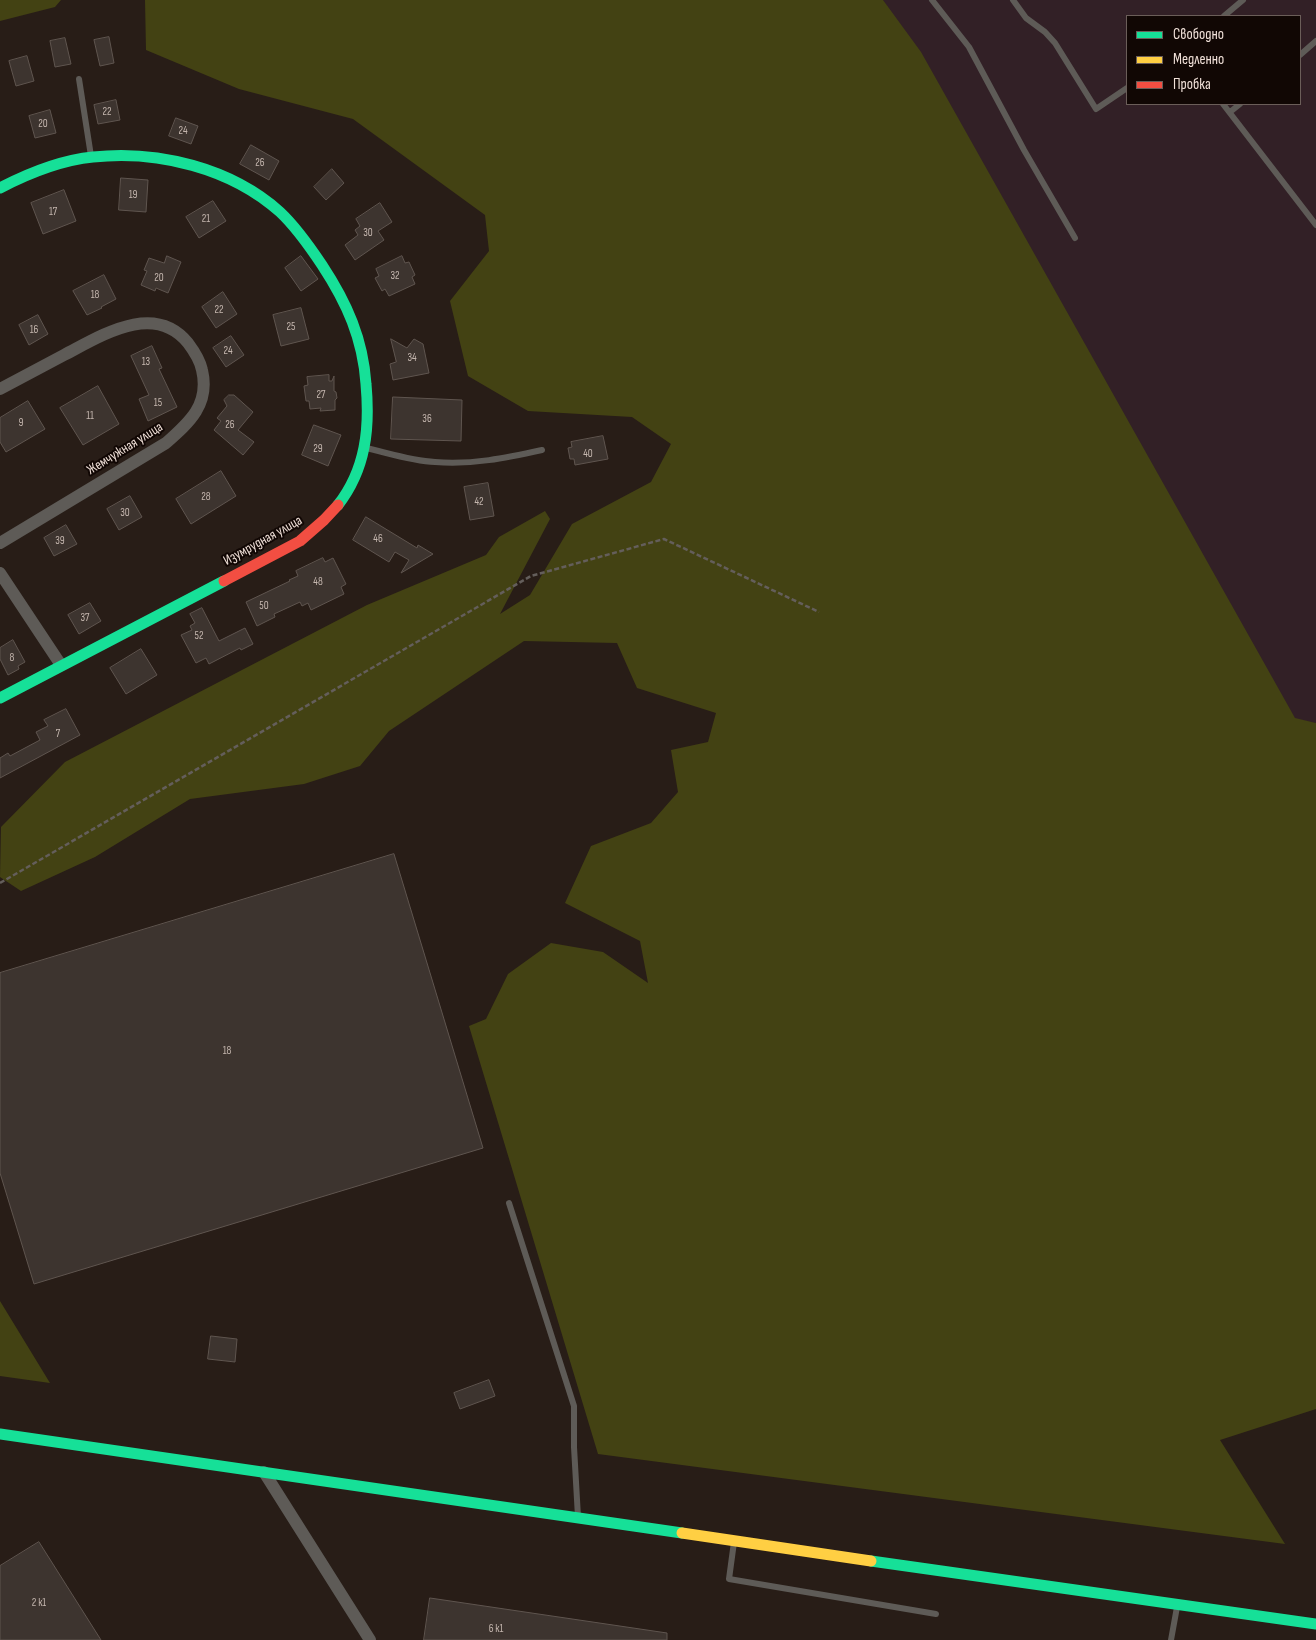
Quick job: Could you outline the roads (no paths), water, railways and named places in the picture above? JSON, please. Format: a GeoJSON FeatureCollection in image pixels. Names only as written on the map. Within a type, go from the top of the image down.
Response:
{"type":"FeatureCollection","features":[{"type":"Feature","properties":{"kind":"street","name":"Изумрудная улица"},"geometry":{"type":"LineString","coordinates":[[0,188],[51,167],[91,157],[136,157],[166,160],[210,170],[246,189],[280,213],[308,244],[331,278],[353,324],[364,355],[369,412],[365,448],[356,476],[340,503],[322,524],[300,541],[0,698]]}},
{"type":"Feature","properties":{"kind":"street","name":"Жемчужная улица"},"geometry":{"type":"LineString","coordinates":[[0,389],[99,337],[125,326],[144,323],[165,325],[181,334],[195,351],[202,368],[205,386],[200,406],[185,427],[166,443],[0,543]]}},
{"type":"Feature","properties":{"kind":"street"},"geometry":{"type":"LineString","coordinates":[[0,573],[61,665]]}},
{"type":"Feature","properties":{"kind":"street"},"geometry":{"type":"LineString","coordinates":[[0,1434],[1316,1624]]}},
{"type":"Feature","properties":{"kind":"street"},"geometry":{"type":"LineString","coordinates":[[264,1472],[370,1640]]}},
{"type":"Feature","properties":{"kind":"lane"},"geometry":{"type":"LineString","coordinates":[[932,0],[969,46],[1024,150],[1075,238]]}},
{"type":"Feature","properties":{"kind":"lane"},"geometry":{"type":"LineString","coordinates":[[1013,0],[1026,18],[1045,32],[1054,43],[1096,109],[1126,89]]}},
{"type":"Feature","properties":{"kind":"lane"},"geometry":{"type":"LineString","coordinates":[[1225,15],[1242,0]]}},
{"type":"Feature","properties":{"kind":"lane"},"geometry":{"type":"LineString","coordinates":[[1301,54],[1316,41]]}},
{"type":"Feature","properties":{"kind":"lane"},"geometry":{"type":"LineString","coordinates":[[79,79],[91,157]]}},
{"type":"Feature","properties":{"kind":"lane"},"geometry":{"type":"LineString","coordinates":[[1224,105],[1316,224]]}},
{"type":"Feature","properties":{"kind":"lane"},"geometry":{"type":"LineString","coordinates":[[1230,112],[1239,105]]}},
{"type":"Feature","properties":{"kind":"lane"},"geometry":{"type":"LineString","coordinates":[[365,448],[432,462],[459,464],[493,461],[542,450]]}},
{"type":"Feature","properties":{"kind":"lane"},"geometry":{"type":"LineString","coordinates":[[509,1203],[574,1406],[578,1518]]}},
{"type":"Feature","properties":{"kind":"lane"},"geometry":{"type":"LineString","coordinates":[[734,1541],[729,1579],[936,1614]]}},
{"type":"Feature","properties":{"kind":"lane"},"geometry":{"type":"LineString","coordinates":[[1171,1640],[1177,1604]]}}]}
